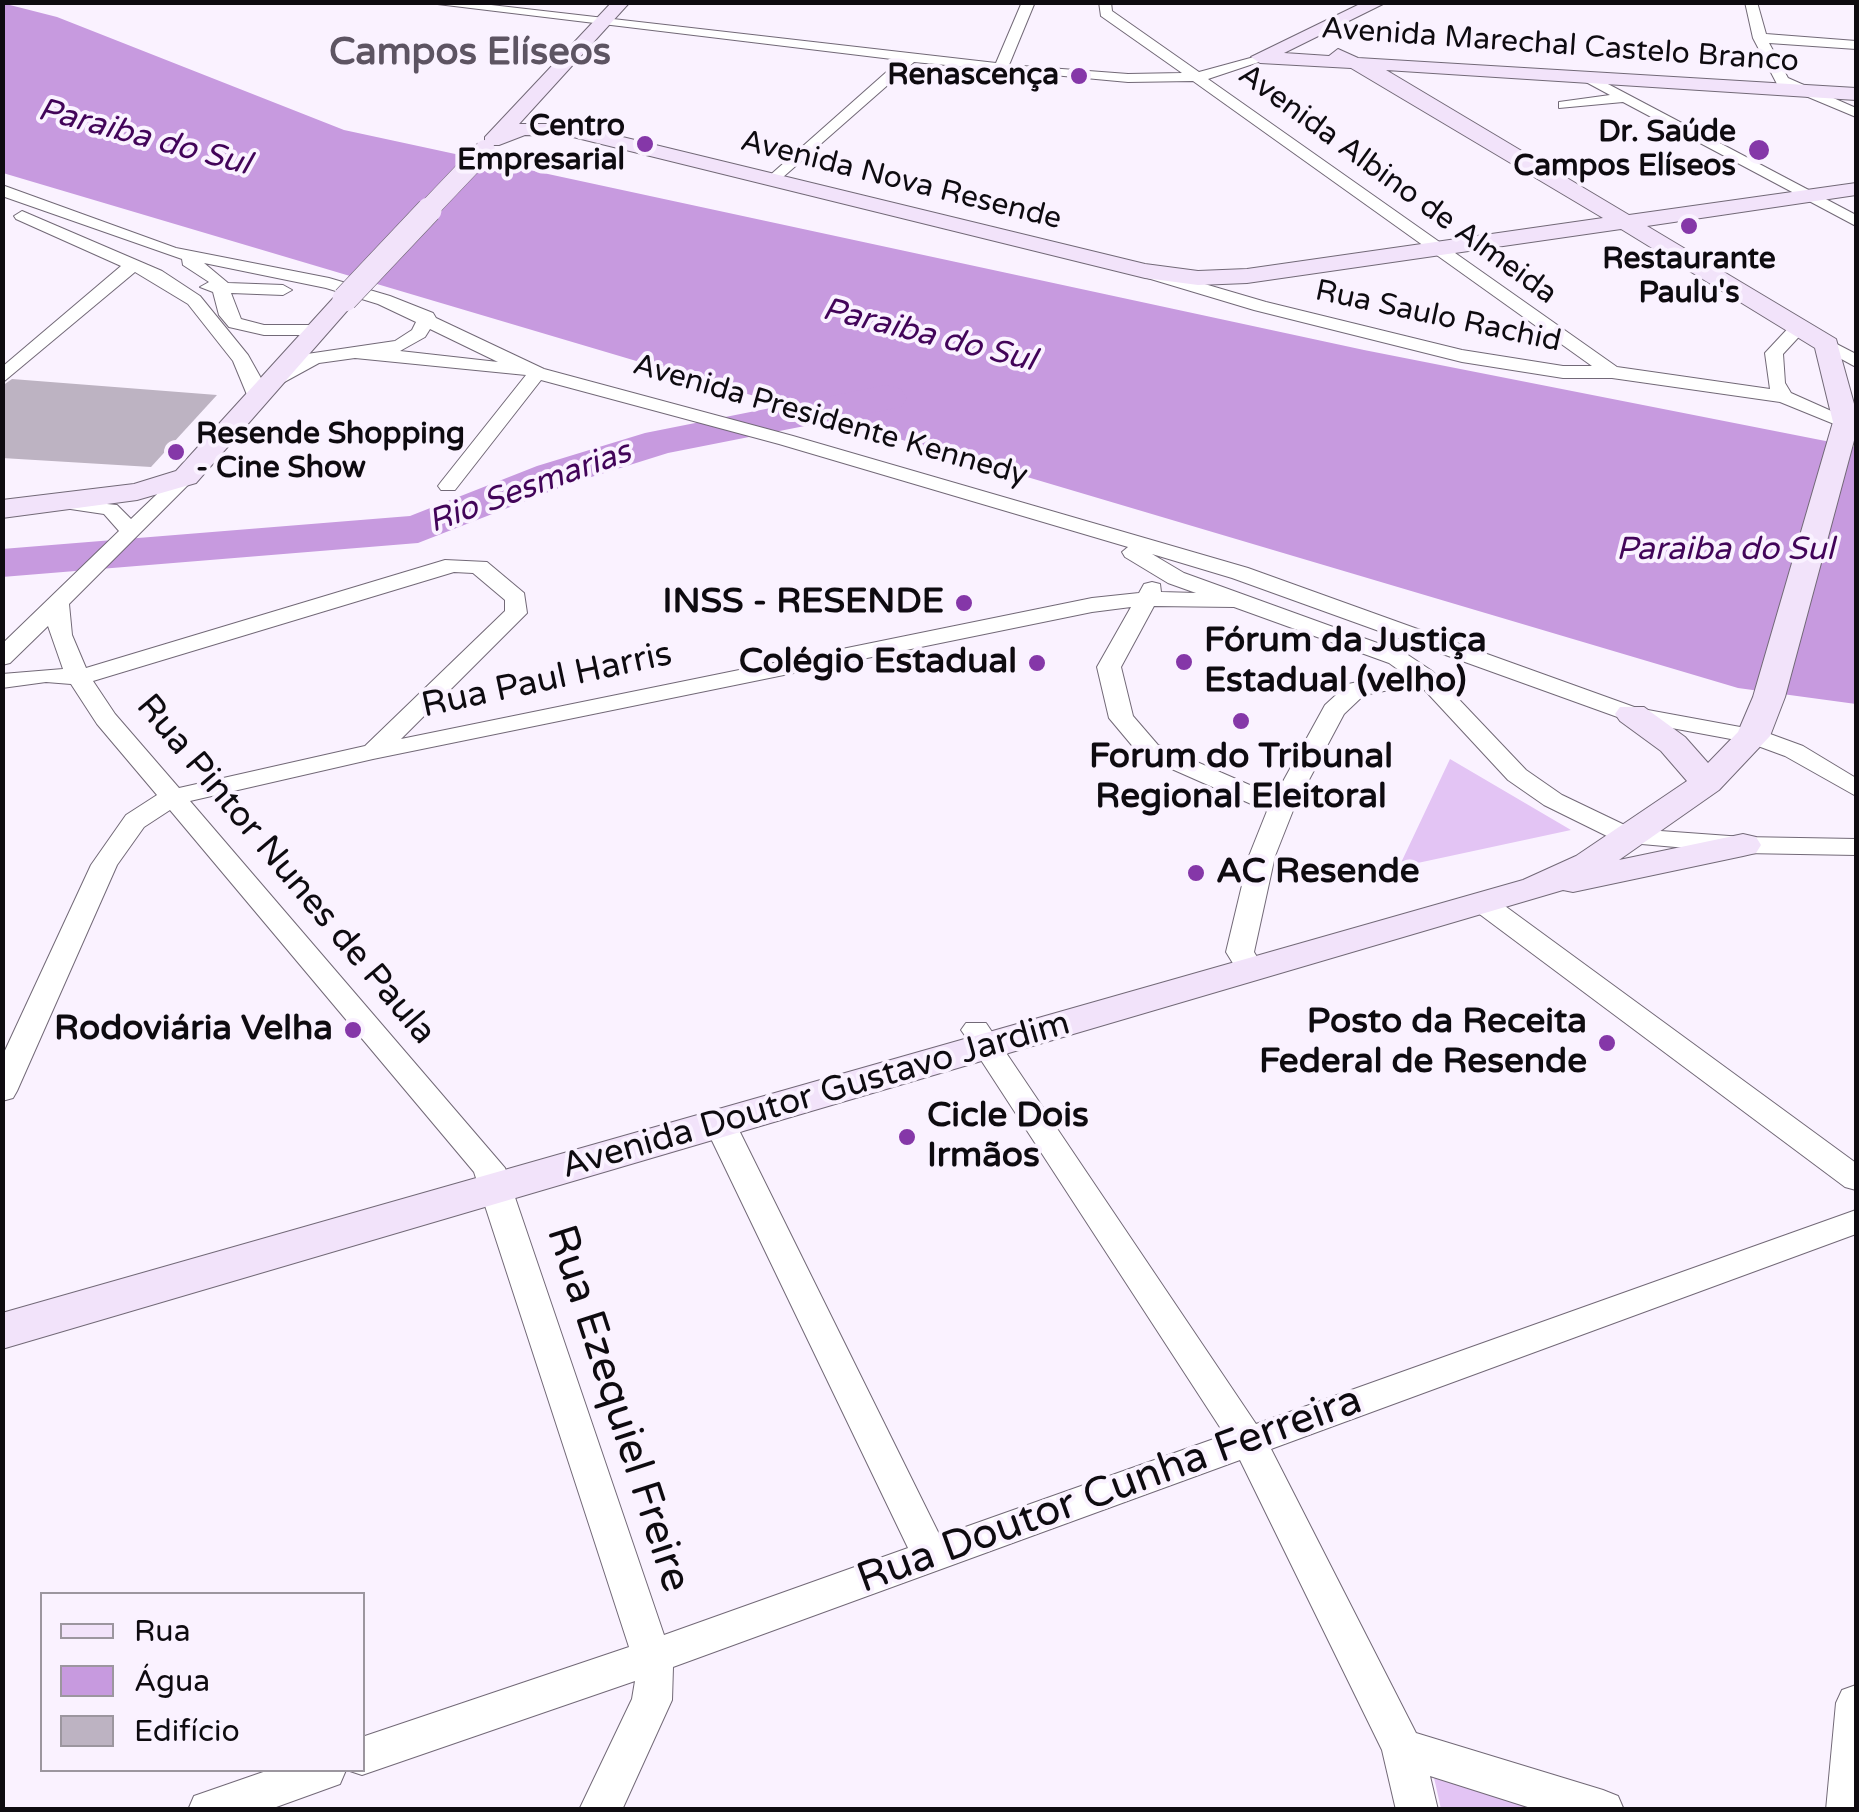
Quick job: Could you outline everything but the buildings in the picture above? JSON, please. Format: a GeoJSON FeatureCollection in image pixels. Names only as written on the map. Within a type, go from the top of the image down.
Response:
{"type":"FeatureCollection","features":[{"type":"Feature","properties":{"kind":"main road"},"geometry":{"type":"LineString","coordinates":[[2,509],[137,492],[186,477],[316,330],[337,291],[489,145],[622,2]]}},
{"type":"Feature","properties":{"kind":"main road"},"geometry":{"type":"LineString","coordinates":[[1260,57],[1379,2]]}},
{"type":"Feature","properties":{"kind":"main road","name":"Avenida Marechal Castelo Branco"},"geometry":{"type":"LineString","coordinates":[[1292,42],[1346,59],[1856,94]]}},
{"type":"Feature","properties":{"kind":"main road","name":"Avenida Marechal Castelo Branco"},"geometry":{"type":"LineString","coordinates":[[1260,57],[1856,86]]}},
{"type":"Feature","properties":{"kind":"main road"},"geometry":{"type":"LineString","coordinates":[[1346,59],[1383,76],[1826,344],[1847,428],[1769,697],[1753,736]]}},
{"type":"Feature","properties":{"kind":"main road"},"geometry":{"type":"LineString","coordinates":[[531,100],[541,116],[569,130]]}},
{"type":"Feature","properties":{"kind":"main road"},"geometry":{"type":"LineString","coordinates":[[489,145],[523,129],[569,130]]}},
{"type":"Feature","properties":{"kind":"main road","name":"Avenida Nova Resende"},"geometry":{"type":"LineString","coordinates":[[569,130],[1146,272],[1221,278],[1856,190]]}},
{"type":"Feature","properties":{"kind":"main road"},"geometry":{"type":"LineString","coordinates":[[1632,714],[1673,744],[1707,784]]}},
{"type":"Feature","properties":{"kind":"main road","name":"Avenida Doutor Gustavo Jardim"},"geometry":{"type":"LineString","coordinates":[[2,1331],[493,1179],[1246,962],[1536,888],[1589,864],[1707,784],[1753,736]]}},
{"type":"Feature","properties":{"kind":"main road","name":"Avenida Doutor Gustavo Jardim"},"geometry":{"type":"LineString","coordinates":[[1246,962],[1550,857],[1624,838]]}},
{"type":"Feature","properties":{"kind":"main road"},"geometry":{"type":"LineString","coordinates":[[1536,888],[1743,845]]}},
{"type":"Feature","properties":{"kind":"main road","name":"Avenida Doutor Gustavo Jardim"},"geometry":{"type":"LineString","coordinates":[[2,1307],[720,1124],[982,1038]]}},
{"type":"Feature","properties":{"kind":"street"},"geometry":{"type":"LineString","coordinates":[[427,2],[1001,68],[1128,78],[1199,77],[1260,57]]}},
{"type":"Feature","properties":{"kind":"street"},"geometry":{"type":"LineString","coordinates":[[1001,68],[1029,2]]}},
{"type":"Feature","properties":{"kind":"street","name":"Avenida Albino de Almeida"},"geometry":{"type":"LineString","coordinates":[[1105,2],[1106,13],[1612,372]]}},
{"type":"Feature","properties":{"kind":"street"},"geometry":{"type":"LineString","coordinates":[[1751,2],[1760,38],[1782,81],[1856,113]]}},
{"type":"Feature","properties":{"kind":"street"},"geometry":{"type":"LineString","coordinates":[[1760,38],[1856,44]]}},
{"type":"Feature","properties":{"kind":"street"},"geometry":{"type":"LineString","coordinates":[[774,180],[911,58]]}},
{"type":"Feature","properties":{"kind":"street"},"geometry":{"type":"LineString","coordinates":[[1588,78],[1856,220]]}},
{"type":"Feature","properties":{"kind":"street"},"geometry":{"type":"LineString","coordinates":[[1564,106],[1626,97]]}},
{"type":"Feature","properties":{"kind":"street"},"geometry":{"type":"LineString","coordinates":[[2,190],[172,252],[208,271],[223,289],[228,315],[248,328],[316,330]]}},
{"type":"Feature","properties":{"kind":"street"},"geometry":{"type":"LineString","coordinates":[[2,207],[156,275],[194,300],[214,320],[264,390],[314,358],[400,346],[419,333],[427,317]]}},
{"type":"Feature","properties":{"kind":"street","name":"Avenida Presidente Kennedy"},"geometry":{"type":"LineString","coordinates":[[172,252],[427,317],[534,372]]}},
{"type":"Feature","properties":{"kind":"street"},"geometry":{"type":"LineString","coordinates":[[2,377],[133,265]]}},
{"type":"Feature","properties":{"kind":"street","name":"Rua Saulo Rachid"},"geometry":{"type":"LineString","coordinates":[[1146,272],[1260,306],[1462,356],[1563,372],[1612,372],[1784,397],[1847,428]]}},
{"type":"Feature","properties":{"kind":"street"},"geometry":{"type":"LineString","coordinates":[[156,275],[223,289],[337,291]]}},
{"type":"Feature","properties":{"kind":"street"},"geometry":{"type":"LineString","coordinates":[[228,315],[253,298],[283,290]]}},
{"type":"Feature","properties":{"kind":"street"},"geometry":{"type":"LineString","coordinates":[[1784,397],[1773,373],[1774,353],[1798,326]]}},
{"type":"Feature","properties":{"kind":"street"},"geometry":{"type":"LineString","coordinates":[[1826,344],[1856,362]]}},
{"type":"Feature","properties":{"kind":"street","name":"Avenida Presidente Kennedy"},"geometry":{"type":"LineString","coordinates":[[353,352],[534,372],[786,440],[1240,573],[1632,714],[1753,736],[1794,751],[1856,788]]}},
{"type":"Feature","properties":{"kind":"street"},"geometry":{"type":"LineString","coordinates":[[448,486],[534,372]]}},
{"type":"Feature","properties":{"kind":"street"},"geometry":{"type":"LineString","coordinates":[[2,658],[186,477]]}},
{"type":"Feature","properties":{"kind":"street"},"geometry":{"type":"LineString","coordinates":[[64,503],[110,509],[126,534]]}},
{"type":"Feature","properties":{"kind":"street","name":"Avenida Presidente Kennedy"},"geometry":{"type":"LineString","coordinates":[[1111,537],[1162,570],[1222,596],[1397,658],[1424,676],[1518,775],[1554,800],[1624,838],[1856,846]]}},
{"type":"Feature","properties":{"kind":"street"},"geometry":{"type":"LineString","coordinates":[[2,681],[46,675],[79,678],[454,565],[479,568],[516,598],[516,612],[373,752]]}},
{"type":"Feature","properties":{"kind":"street"},"geometry":{"type":"LineString","coordinates":[[1162,570],[1108,667],[1121,718],[1149,750],[1281,808]]}},
{"type":"Feature","properties":{"kind":"street"},"geometry":{"type":"LineString","coordinates":[[1222,596],[1218,579],[1240,573]]}},
{"type":"Feature","properties":{"kind":"street","name":"Rua Paul Harris"},"geometry":{"type":"LineString","coordinates":[[171,798],[373,752],[1092,605],[1222,596]]}},
{"type":"Feature","properties":{"kind":"street","name":"Rua Pintor Nunes de Paula"},"geometry":{"type":"LineString","coordinates":[[64,597],[60,635],[79,678],[171,798],[493,1179]]}},
{"type":"Feature","properties":{"kind":"street"},"geometry":{"type":"LineString","coordinates":[[1246,962],[1262,856],[1281,808],[1343,698],[1356,688],[1424,676]]}},
{"type":"Feature","properties":{"kind":"street"},"geometry":{"type":"LineString","coordinates":[[2,1091],[104,865],[136,821],[171,798]]}},
{"type":"Feature","properties":{"kind":"street"},"geometry":{"type":"LineString","coordinates":[[1484,904],[1856,1179]]}},
{"type":"Feature","properties":{"kind":"street"},"geometry":{"type":"LineString","coordinates":[[982,1038],[1248,1442],[1402,1748],[1418,1810]]}},
{"type":"Feature","properties":{"kind":"street"},"geometry":{"type":"LineString","coordinates":[[720,1124],[930,1554]]}},
{"type":"Feature","properties":{"kind":"street","name":"Rua Ezequiel Freire"},"geometry":{"type":"LineString","coordinates":[[493,1179],[652,1656]]}},
{"type":"Feature","properties":{"kind":"street","name":"Rua Doutor Cunha Ferreira"},"geometry":{"type":"LineString","coordinates":[[365,1755],[652,1656],[1856,1222]]}},
{"type":"Feature","properties":{"kind":"street"},"geometry":{"type":"LineString","coordinates":[[600,1810],[652,1700],[652,1656]]}},
{"type":"Feature","properties":{"kind":"street"},"geometry":{"type":"LineString","coordinates":[[1848,1810],[1856,1703]]}},
{"type":"Feature","properties":{"kind":"street"},"geometry":{"type":"LineString","coordinates":[[1402,1748],[1603,1810]]}},
{"type":"Feature","properties":{"kind":"street"},"geometry":{"type":"LineString","coordinates":[[209,1810],[319,1772]]}},
{"type":"Feature","properties":{"kind":"shaded area"},"geometry":{"type":"Polygon","coordinates":[[[1450,759],[1571,830],[1399,867],[1450,759]]]}},
{"type":"Feature","properties":{"kind":"shaded area"},"geometry":{"type":"Polygon","coordinates":[[[1433,1773],[1556,1809],[1441,1809],[1433,1773]]]}},
{"type":"Feature","properties":{"kind":"water","name":"Paraiba do Sul"},"geometry":{"type":"Polygon","coordinates":[[[2,3],[57,17],[344,130],[1364,350],[1856,447],[1856,704],[1738,688],[3,173],[2,3]]]}},
{"type":"Feature","properties":{"kind":"waterway","name":"Rio Sesmarias"},"geometry":{"type":"LineString","coordinates":[[2,563],[418,529],[553,475],[660,442],[886,398]]}},
{"type":"Feature","properties":{"kind":"place","name":"Renascença"},"geometry":{"type":"Point","coordinates":[1079,76]}},
{"type":"Feature","properties":{"kind":"place","name":"Centro Empresarial"},"geometry":{"type":"Point","coordinates":[645,144]}},
{"type":"Feature","properties":{"kind":"place","name":"Dr. Saúde Campos Elíseos"},"geometry":{"type":"Point","coordinates":[1759,150]}},
{"type":"Feature","properties":{"kind":"place","name":"Restaurante Paulu's"},"geometry":{"type":"Point","coordinates":[1689,226]}},
{"type":"Feature","properties":{"kind":"place","name":"Resende Shopping - Cine Show"},"geometry":{"type":"Point","coordinates":[176,452]}},
{"type":"Feature","properties":{"kind":"place","name":"INSS - RESENDE"},"geometry":{"type":"Point","coordinates":[964,603]}},
{"type":"Feature","properties":{"kind":"place","name":"Fórum da Justiça Estadual (velho)"},"geometry":{"type":"Point","coordinates":[1184,662]}},
{"type":"Feature","properties":{"kind":"place","name":"Colégio Estadual"},"geometry":{"type":"Point","coordinates":[1037,663]}},
{"type":"Feature","properties":{"kind":"place","name":"Forum do Tribunal Regional Eleitoral"},"geometry":{"type":"Point","coordinates":[1241,721]}},
{"type":"Feature","properties":{"kind":"place","name":"AC Resende"},"geometry":{"type":"Point","coordinates":[1196,873]}},
{"type":"Feature","properties":{"kind":"place","name":"Rodoviária Velha"},"geometry":{"type":"Point","coordinates":[353,1030]}},
{"type":"Feature","properties":{"kind":"place","name":"Posto da Receita Federal de Resende"},"geometry":{"type":"Point","coordinates":[1607,1043]}},
{"type":"Feature","properties":{"kind":"place","name":"Cicle Dois Irmãos"},"geometry":{"type":"Point","coordinates":[907,1137]}},
{"type":"Feature","properties":{"kind":"district","name":"Campos Elíseos"},"geometry":{"type":"Point","coordinates":[470,54]}}]}
